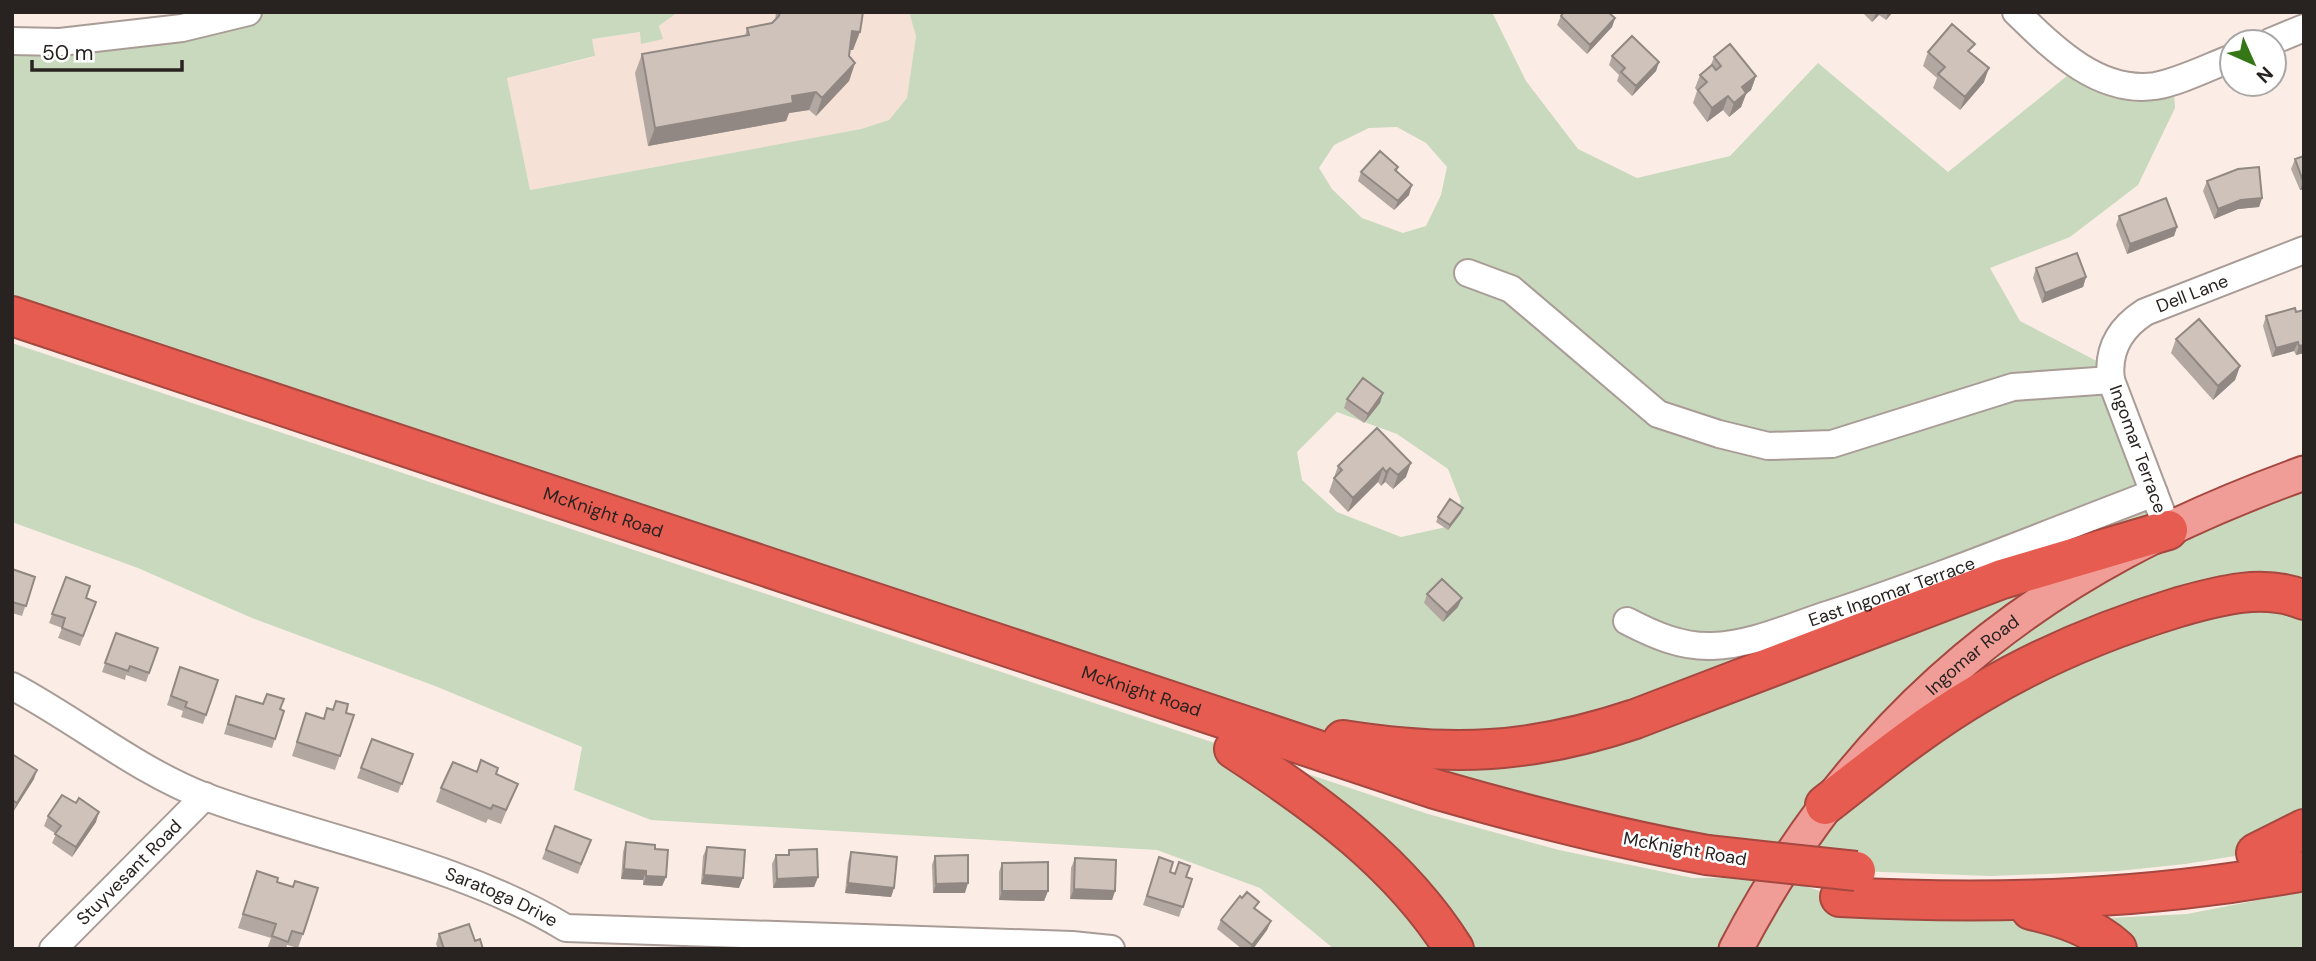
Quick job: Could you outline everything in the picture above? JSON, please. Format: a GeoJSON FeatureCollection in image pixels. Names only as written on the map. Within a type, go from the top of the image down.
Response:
{"type":"FeatureCollection","features":[{"type":"Feature","properties":{"kind":"highway","name":"McKnight Road"},"geometry":{"type":"LineString","coordinates":[[12,316],[1237,737],[1427,814],[1625,866],[1700,867],[1766,889],[2144,868],[2304,845]]}},
{"type":"Feature","properties":{"kind":"highway","name":"McKnight Road"},"geometry":{"type":"LineString","coordinates":[[12,343],[1237,737]]}},
{"type":"Feature","properties":{"kind":"highway"},"geometry":{"type":"LineString","coordinates":[[1237,737],[1479,751],[1543,744],[1635,719],[2002,579],[2168,530]]}},
{"type":"Feature","properties":{"kind":"highway"},"geometry":{"type":"LineString","coordinates":[[1825,805],[1940,718],[1999,682],[2059,651],[2149,616],[2223,596],[2265,592],[2283,593],[2304,600]]}},
{"type":"Feature","properties":{"kind":"highway"},"geometry":{"type":"LineString","coordinates":[[1237,737],[1378,857],[1425,908],[1454,949]]}},
{"type":"Feature","properties":{"kind":"highway"},"geometry":{"type":"LineString","coordinates":[[2256,853],[2304,829]]}},
{"type":"Feature","properties":{"kind":"highway","name":"McKnight Road"},"geometry":{"type":"LineString","coordinates":[[1848,884],[1991,902],[2133,895],[2304,871]]}},
{"type":"Feature","properties":{"kind":"highway"},"geometry":{"type":"LineString","coordinates":[[1991,902],[2070,921],[2102,937],[2117,949]]}},
{"type":"Feature","properties":{"kind":"main road","name":"Ingomar Road"},"geometry":{"type":"LineString","coordinates":[[1736,949],[1776,877],[1825,805],[1891,727],[1972,652],[2083,575],[2168,530],[2304,472]]}},
{"type":"Feature","properties":{"kind":"street"},"geometry":{"type":"LineString","coordinates":[[12,41],[60,41],[182,28],[248,12]]}},
{"type":"Feature","properties":{"kind":"street"},"geometry":{"type":"LineString","coordinates":[[2016,12],[2055,50],[2078,66],[2103,78],[2130,85],[2155,86],[2218,63]]}},
{"type":"Feature","properties":{"kind":"street","name":"Dell Lane"},"geometry":{"type":"LineString","coordinates":[[2110,374],[2116,340],[2123,329],[2145,312],[2304,250]]}},
{"type":"Feature","properties":{"kind":"street"},"geometry":{"type":"LineString","coordinates":[[1468,272],[1511,289],[1658,414],[1719,434],[1768,446],[1832,444],[2013,387],[2110,374]]}},
{"type":"Feature","properties":{"kind":"street","name":"Ingomar Terrace"},"geometry":{"type":"LineString","coordinates":[[2110,374],[2168,530]]}},
{"type":"Feature","properties":{"kind":"street","name":"East Ingomar Terrace"},"geometry":{"type":"LineString","coordinates":[[1627,621],[1645,631],[1681,644],[1734,644],[1898,591],[2154,493]]}},
{"type":"Feature","properties":{"kind":"street","name":"Saratoga Drive"},"geometry":{"type":"LineString","coordinates":[[12,686],[146,769],[205,796],[479,885],[523,904],[561,939],[1072,945],[1111,949]]}},
{"type":"Feature","properties":{"kind":"street","name":"Stuyvesant Road"},"geometry":{"type":"LineString","coordinates":[[53,949],[205,796]]}},
{"type":"Feature","properties":{"kind":"shaded area"},"geometry":{"type":"Polygon","coordinates":[[[678,12],[909,12],[916,36],[907,98],[889,120],[861,129],[530,190],[507,78],[594,57],[592,39],[641,32],[663,39],[659,26],[678,12]]]}},
{"type":"Feature","properties":{"kind":"green space"},"geometry":{"type":"Polygon","coordinates":[[[248,12],[678,12],[659,26],[663,39],[641,44],[640,32],[592,39],[595,56],[507,78],[530,190],[861,129],[889,120],[907,98],[916,36],[909,12],[1492,12],[1526,81],[1578,149],[1637,178],[1730,156],[1818,63],[1948,172],[2078,67],[2173,80],[2175,108],[2138,185],[2070,237],[1990,268],[2020,321],[2110,368],[2168,530],[2304,473],[2304,845],[2185,864],[2118,871],[1991,876],[1856,871],[1778,878],[1840,897],[1991,902],[2117,949],[1334,949],[1260,888],[1157,850],[651,820],[574,790],[582,747],[435,686],[252,618],[138,568],[12,522],[12,343],[1428,814],[1559,850],[1693,878],[1772,877],[1636,842],[12,316],[12,41],[248,12]],[[1397,127],[1369,128],[1334,145],[1319,168],[1332,189],[1362,218],[1403,233],[1426,226],[1441,195],[1447,167],[1426,143],[1397,127]],[[1337,412],[1297,452],[1302,480],[1337,512],[1401,537],[1446,527],[1461,502],[1448,469],[1397,434],[1337,412]]]}},
{"type":"Feature","properties":{"kind":"green space"},"geometry":{"type":"Polygon","coordinates":[[[2304,891],[2304,949],[2139,949],[2109,918],[2187,914],[2304,891]]]}},
{"type":"Feature","properties":{"kind":"building"},"geometry":{"type":"Polygon","coordinates":[[[780,12],[863,12],[860,32],[852,31],[849,56],[855,63],[822,98],[816,92],[792,96],[793,103],[655,128],[642,54],[749,35],[747,28],[772,23],[780,12]]]}},
{"type":"Feature","properties":{"kind":"building"},"geometry":{"type":"Polygon","coordinates":[[[1564,12],[1608,12],[1615,18],[1590,45],[1561,16],[1564,12]]]}},
{"type":"Feature","properties":{"kind":"building"},"geometry":{"type":"Polygon","coordinates":[[[1952,24],[1975,44],[1968,51],[1989,68],[1965,97],[1938,74],[1945,67],[1928,52],[1952,24]]]}},
{"type":"Feature","properties":{"kind":"building"},"geometry":{"type":"Polygon","coordinates":[[[1632,36],[1659,62],[1636,86],[1621,72],[1625,68],[1612,56],[1632,36]]]}},
{"type":"Feature","properties":{"kind":"building"},"geometry":{"type":"Polygon","coordinates":[[[1730,44],[1756,76],[1742,87],[1746,93],[1734,103],[1728,96],[1712,108],[1698,90],[1707,82],[1700,75],[1712,65],[1716,70],[1721,66],[1714,57],[1730,44]]]}},
{"type":"Feature","properties":{"kind":"building"},"geometry":{"type":"Polygon","coordinates":[[[1380,151],[1398,167],[1395,170],[1412,185],[1398,201],[1361,172],[1380,151]]]}},
{"type":"Feature","properties":{"kind":"building"},"geometry":{"type":"Polygon","coordinates":[[[2304,156],[2304,181],[2303,181],[2295,159],[2304,156]]]}},
{"type":"Feature","properties":{"kind":"building"},"geometry":{"type":"Polygon","coordinates":[[[2259,167],[2262,198],[2241,200],[2218,209],[2207,181],[2238,169],[2259,167]]]}},
{"type":"Feature","properties":{"kind":"building"},"geometry":{"type":"Polygon","coordinates":[[[2166,198],[2177,227],[2130,244],[2119,216],[2166,198]]]}},
{"type":"Feature","properties":{"kind":"building"},"geometry":{"type":"Polygon","coordinates":[[[2077,253],[2086,277],[2045,293],[2036,268],[2077,253]]]}},
{"type":"Feature","properties":{"kind":"building"},"geometry":{"type":"Polygon","coordinates":[[[2295,308],[2296,312],[2304,310],[2304,345],[2299,346],[2298,342],[2276,348],[2266,316],[2295,308]]]}},
{"type":"Feature","properties":{"kind":"building"},"geometry":{"type":"Polygon","coordinates":[[[2199,319],[2240,366],[2218,386],[2176,339],[2199,319]]]}},
{"type":"Feature","properties":{"kind":"building"},"geometry":{"type":"Polygon","coordinates":[[[1363,378],[1383,393],[1368,414],[1347,399],[1363,378]]]}},
{"type":"Feature","properties":{"kind":"building"},"geometry":{"type":"Polygon","coordinates":[[[1377,428],[1411,463],[1398,475],[1390,468],[1386,472],[1383,468],[1353,498],[1334,478],[1342,470],[1338,466],[1377,428]]]}},
{"type":"Feature","properties":{"kind":"building"},"geometry":{"type":"Polygon","coordinates":[[[1450,499],[1463,508],[1450,525],[1438,517],[1450,499]]]}},
{"type":"Feature","properties":{"kind":"building"},"geometry":{"type":"Polygon","coordinates":[[[12,569],[35,577],[26,606],[12,602],[12,569]]]}},
{"type":"Feature","properties":{"kind":"building"},"geometry":{"type":"Polygon","coordinates":[[[66,577],[90,586],[86,598],[96,602],[83,636],[62,628],[65,618],[52,614],[66,577]]]}},
{"type":"Feature","properties":{"kind":"building"},"geometry":{"type":"Polygon","coordinates":[[[1442,579],[1462,598],[1447,613],[1427,594],[1442,579]]]}},
{"type":"Feature","properties":{"kind":"building"},"geometry":{"type":"Polygon","coordinates":[[[116,633],[158,648],[149,673],[130,666],[128,671],[105,663],[116,633]]]}},
{"type":"Feature","properties":{"kind":"building"},"geometry":{"type":"Polygon","coordinates":[[[180,667],[218,680],[206,715],[185,707],[187,702],[171,696],[180,667]]]}},
{"type":"Feature","properties":{"kind":"building"},"geometry":{"type":"Polygon","coordinates":[[[267,694],[284,699],[280,709],[284,711],[275,739],[228,724],[236,696],[263,704],[267,694]]]}},
{"type":"Feature","properties":{"kind":"building"},"geometry":{"type":"Polygon","coordinates":[[[336,701],[348,704],[346,713],[354,715],[340,756],[297,742],[306,713],[324,719],[327,708],[333,710],[336,701]]]}},
{"type":"Feature","properties":{"kind":"building"},"geometry":{"type":"Polygon","coordinates":[[[372,739],[413,754],[402,784],[361,768],[372,739]]]}},
{"type":"Feature","properties":{"kind":"building"},"geometry":{"type":"Polygon","coordinates":[[[12,754],[37,770],[17,803],[12,800],[12,754]]]}},
{"type":"Feature","properties":{"kind":"building"},"geometry":{"type":"Polygon","coordinates":[[[481,760],[498,768],[496,774],[518,784],[506,810],[493,805],[491,809],[441,788],[453,762],[477,772],[481,760]]]}},
{"type":"Feature","properties":{"kind":"building"},"geometry":{"type":"Polygon","coordinates":[[[62,795],[76,803],[79,798],[99,812],[76,847],[55,834],[61,826],[48,816],[62,795]]]}},
{"type":"Feature","properties":{"kind":"building"},"geometry":{"type":"Polygon","coordinates":[[[555,826],[591,840],[581,864],[546,850],[555,826]]]}},
{"type":"Feature","properties":{"kind":"building"},"geometry":{"type":"Polygon","coordinates":[[[626,842],[655,845],[655,849],[668,850],[666,877],[646,876],[646,871],[624,869],[626,842]]]}},
{"type":"Feature","properties":{"kind":"building"},"geometry":{"type":"Polygon","coordinates":[[[707,847],[745,850],[743,878],[704,875],[707,847]]]}},
{"type":"Feature","properties":{"kind":"building"},"geometry":{"type":"Polygon","coordinates":[[[817,849],[818,877],[777,879],[776,855],[789,855],[789,850],[817,849]]]}},
{"type":"Feature","properties":{"kind":"building"},"geometry":{"type":"Polygon","coordinates":[[[851,852],[897,857],[894,888],[848,883],[851,852]]]}},
{"type":"Feature","properties":{"kind":"building"},"geometry":{"type":"Polygon","coordinates":[[[968,855],[968,883],[936,884],[935,856],[968,855]]]}},
{"type":"Feature","properties":{"kind":"building"},"geometry":{"type":"Polygon","coordinates":[[[1159,857],[1173,862],[1170,872],[1175,874],[1179,862],[1190,866],[1186,877],[1192,879],[1183,907],[1147,896],[1159,857]]]}},
{"type":"Feature","properties":{"kind":"building"},"geometry":{"type":"Polygon","coordinates":[[[1075,858],[1116,860],[1115,891],[1074,889],[1075,858]]]}},
{"type":"Feature","properties":{"kind":"building"},"geometry":{"type":"Polygon","coordinates":[[[1048,862],[1048,891],[1002,891],[1002,863],[1048,862]]]}},
{"type":"Feature","properties":{"kind":"building"},"geometry":{"type":"Polygon","coordinates":[[[257,871],[278,878],[277,882],[293,887],[295,881],[318,888],[303,934],[292,931],[288,942],[272,936],[276,924],[243,914],[257,871]]]}},
{"type":"Feature","properties":{"kind":"building"},"geometry":{"type":"Polygon","coordinates":[[[1247,892],[1259,902],[1254,908],[1271,921],[1252,945],[1221,920],[1240,896],[1242,898],[1247,892]]]}},
{"type":"Feature","properties":{"kind":"building"},"geometry":{"type":"Polygon","coordinates":[[[469,924],[475,941],[480,939],[483,949],[444,949],[439,934],[469,924]]]}}]}
